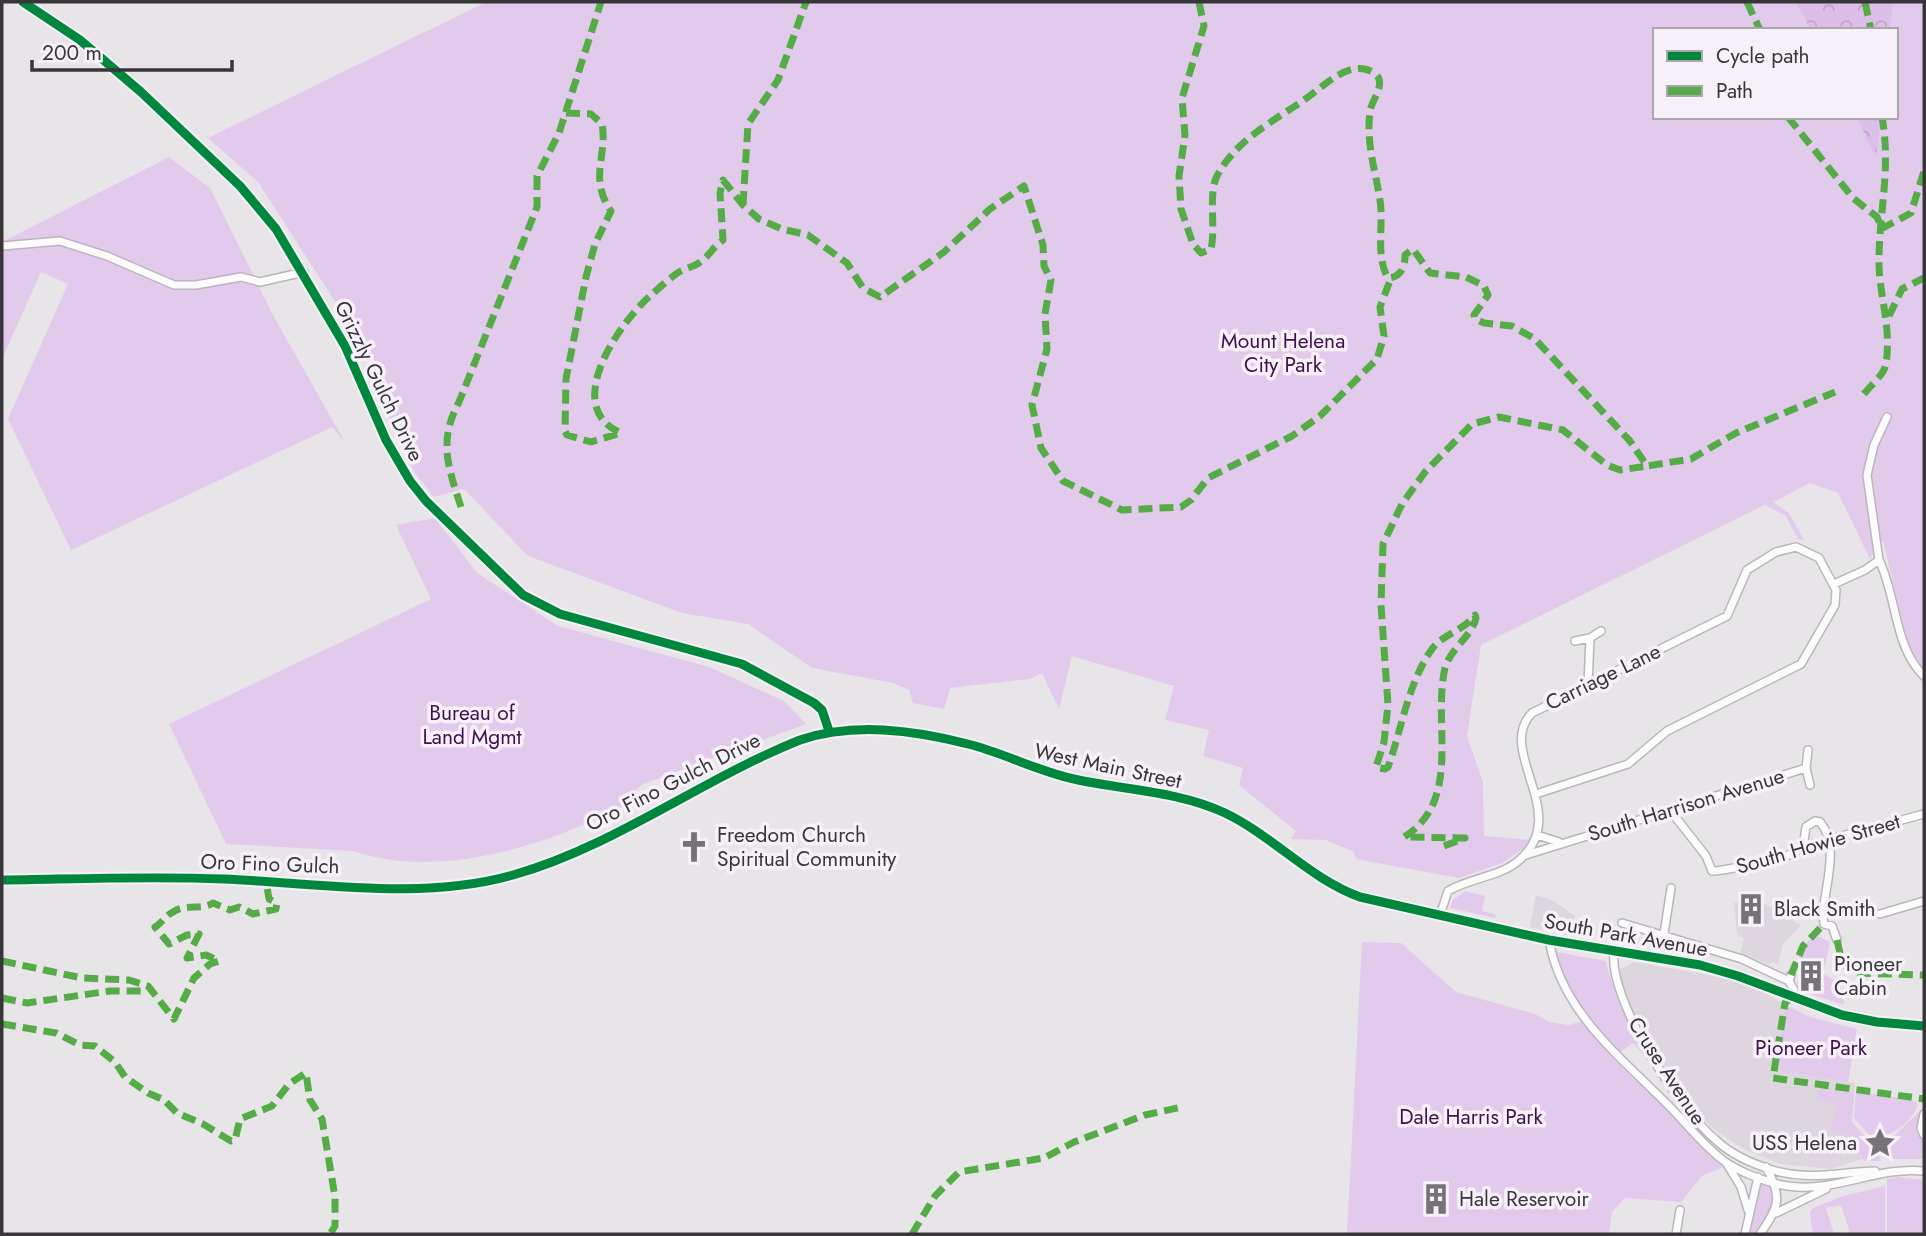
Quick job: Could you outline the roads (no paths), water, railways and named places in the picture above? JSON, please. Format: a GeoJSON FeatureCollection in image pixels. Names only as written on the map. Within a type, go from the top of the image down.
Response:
{"type":"FeatureCollection","features":[{"type":"Feature","properties":{"kind":"street","name":"Grizzly Gulch Drive"},"geometry":{"type":"LineString","coordinates":[[23,2],[80,40],[207,153],[276,229],[304,272],[348,353],[386,440],[410,481],[434,510],[523,595],[560,614],[743,664],[814,703],[822,710],[829,731]]}},
{"type":"Feature","properties":{"kind":"street"},"geometry":{"type":"LineString","coordinates":[[2,246],[34,242],[70,244],[174,285],[196,285],[241,277],[260,282],[304,272]]}},
{"type":"Feature","properties":{"kind":"street"},"geometry":{"type":"LineString","coordinates":[[1887,417],[1874,445],[1867,475],[1879,560],[1889,583],[1905,650],[1924,676]]}},
{"type":"Feature","properties":{"kind":"street","name":"Carriage Lane"},"geometry":{"type":"LineString","coordinates":[[1538,835],[1540,818],[1536,794],[1522,746],[1523,723],[1537,709],[1727,616],[1747,570],[1776,552],[1796,547],[1807,549],[1819,558],[1834,584]]}},
{"type":"Feature","properties":{"kind":"street"},"geometry":{"type":"LineString","coordinates":[[1536,794],[1628,764],[1667,731],[1801,664],[1835,605],[1834,584],[1879,560]]}},
{"type":"Feature","properties":{"kind":"street"},"geometry":{"type":"LineString","coordinates":[[1576,641],[1590,638],[1601,631]]}},
{"type":"Feature","properties":{"kind":"street"},"geometry":{"type":"LineString","coordinates":[[1588,684],[1590,638]]}},
{"type":"Feature","properties":{"kind":"street","name":"West Main Street"},"geometry":{"type":"LineString","coordinates":[[829,731],[883,729],[969,744],[1052,774],[1206,806],[1244,824],[1341,889],[1360,897],[1440,915]]}},
{"type":"Feature","properties":{"kind":"street","name":"Oro Fino Gulch Drive"},"geometry":{"type":"LineString","coordinates":[[534,868],[622,830],[768,754],[829,731]]}},
{"type":"Feature","properties":{"kind":"street"},"geometry":{"type":"LineString","coordinates":[[1808,750],[1806,768],[1810,786]]}},
{"type":"Feature","properties":{"kind":"street","name":"South Harrison Avenue"},"geometry":{"type":"LineString","coordinates":[[1523,857],[1566,841],[1806,768]]}},
{"type":"Feature","properties":{"kind":"street","name":"South Howie Street"},"geometry":{"type":"LineString","coordinates":[[1669,809],[1706,856],[1712,871],[1719,873],[1745,863],[1786,857],[1807,846],[1924,814]]}},
{"type":"Feature","properties":{"kind":"street"},"geometry":{"type":"LineString","coordinates":[[1807,846],[1806,827],[1815,821],[1820,822],[1827,834],[1829,853],[1824,924],[1832,926],[1837,940]]}},
{"type":"Feature","properties":{"kind":"street"},"geometry":{"type":"LineString","coordinates":[[1440,915],[1448,891],[1501,871],[1523,857],[1538,835]]}},
{"type":"Feature","properties":{"kind":"street","name":"South Harrison Avenue"},"geometry":{"type":"LineString","coordinates":[[1538,835],[1550,841],[1566,841]]}},
{"type":"Feature","properties":{"kind":"street","name":"Oro Fino Gulch"},"geometry":{"type":"LineString","coordinates":[[2,880],[222,879],[410,888],[463,886],[534,868]]}},
{"type":"Feature","properties":{"kind":"street"},"geometry":{"type":"LineString","coordinates":[[1664,934],[1671,888]]}},
{"type":"Feature","properties":{"kind":"street"},"geometry":{"type":"LineString","coordinates":[[1880,914],[1924,901]]}},
{"type":"Feature","properties":{"kind":"street","name":"South Park Avenue"},"geometry":{"type":"LineString","coordinates":[[1440,915],[1549,940],[1726,972],[1791,998],[1854,1018],[1924,1026]]}},
{"type":"Feature","properties":{"kind":"street"},"geometry":{"type":"LineString","coordinates":[[1622,923],[1742,959],[1790,978],[1794,990],[1791,998]]}},
{"type":"Feature","properties":{"kind":"street","name":"Cruse Avenue"},"geometry":{"type":"LineString","coordinates":[[1549,940],[1560,977],[1590,1025],[1617,1058],[1724,1161]]}},
{"type":"Feature","properties":{"kind":"street","name":"Cruse Avenue"},"geometry":{"type":"LineString","coordinates":[[1614,951],[1616,984],[1633,1022],[1679,1096],[1717,1142],[1770,1170],[1816,1178],[1882,1172]]}},
{"type":"Feature","properties":{"kind":"street"},"geometry":{"type":"LineString","coordinates":[[1924,1114],[1921,1128],[1924,1135]]}},
{"type":"Feature","properties":{"kind":"street"},"geometry":{"type":"LineString","coordinates":[[1724,1161],[1775,1184],[1830,1187]]}},
{"type":"Feature","properties":{"kind":"street"},"geometry":{"type":"LineString","coordinates":[[1724,1161],[1736,1177],[1748,1212]]}},
{"type":"Feature","properties":{"kind":"street"},"geometry":{"type":"LineString","coordinates":[[1745,1234],[1758,1177],[1770,1170],[1775,1184],[1776,1213]]}},
{"type":"Feature","properties":{"kind":"street"},"geometry":{"type":"LineString","coordinates":[[1760,1234],[1776,1213],[1830,1187],[1882,1172],[1924,1171]]}},
{"type":"Feature","properties":{"kind":"street"},"geometry":{"type":"LineString","coordinates":[[1676,1234],[1680,1210]]}},
{"type":"Feature","properties":{"kind":"place","name":"Freedom Church Spiritual Community"},"geometry":{"type":"Point","coordinates":[694,847]}},
{"type":"Feature","properties":{"kind":"place","name":"Black Smith"},"geometry":{"type":"Point","coordinates":[1751,909]}},
{"type":"Feature","properties":{"kind":"place","name":"Pioneer Cabin"},"geometry":{"type":"Point","coordinates":[1811,976]}},
{"type":"Feature","properties":{"kind":"place","name":"USS Helena"},"geometry":{"type":"Point","coordinates":[1880,1143]}},
{"type":"Feature","properties":{"kind":"place","name":"Hale Reservoir"},"geometry":{"type":"Point","coordinates":[1436,1199]}},
{"type":"Feature","properties":{"kind":"park label","name":"Mount Helena City Park"},"geometry":{"type":"Point","coordinates":[1283,353]}},
{"type":"Feature","properties":{"kind":"park label","name":"Bureau of Land Mgmt"},"geometry":{"type":"Point","coordinates":[472,725]}},
{"type":"Feature","properties":{"kind":"park label","name":"Pioneer Park"},"geometry":{"type":"Point","coordinates":[1811,1048]}},
{"type":"Feature","properties":{"kind":"park label","name":"Dale Harris Park"},"geometry":{"type":"Point","coordinates":[1471,1117]}}]}
